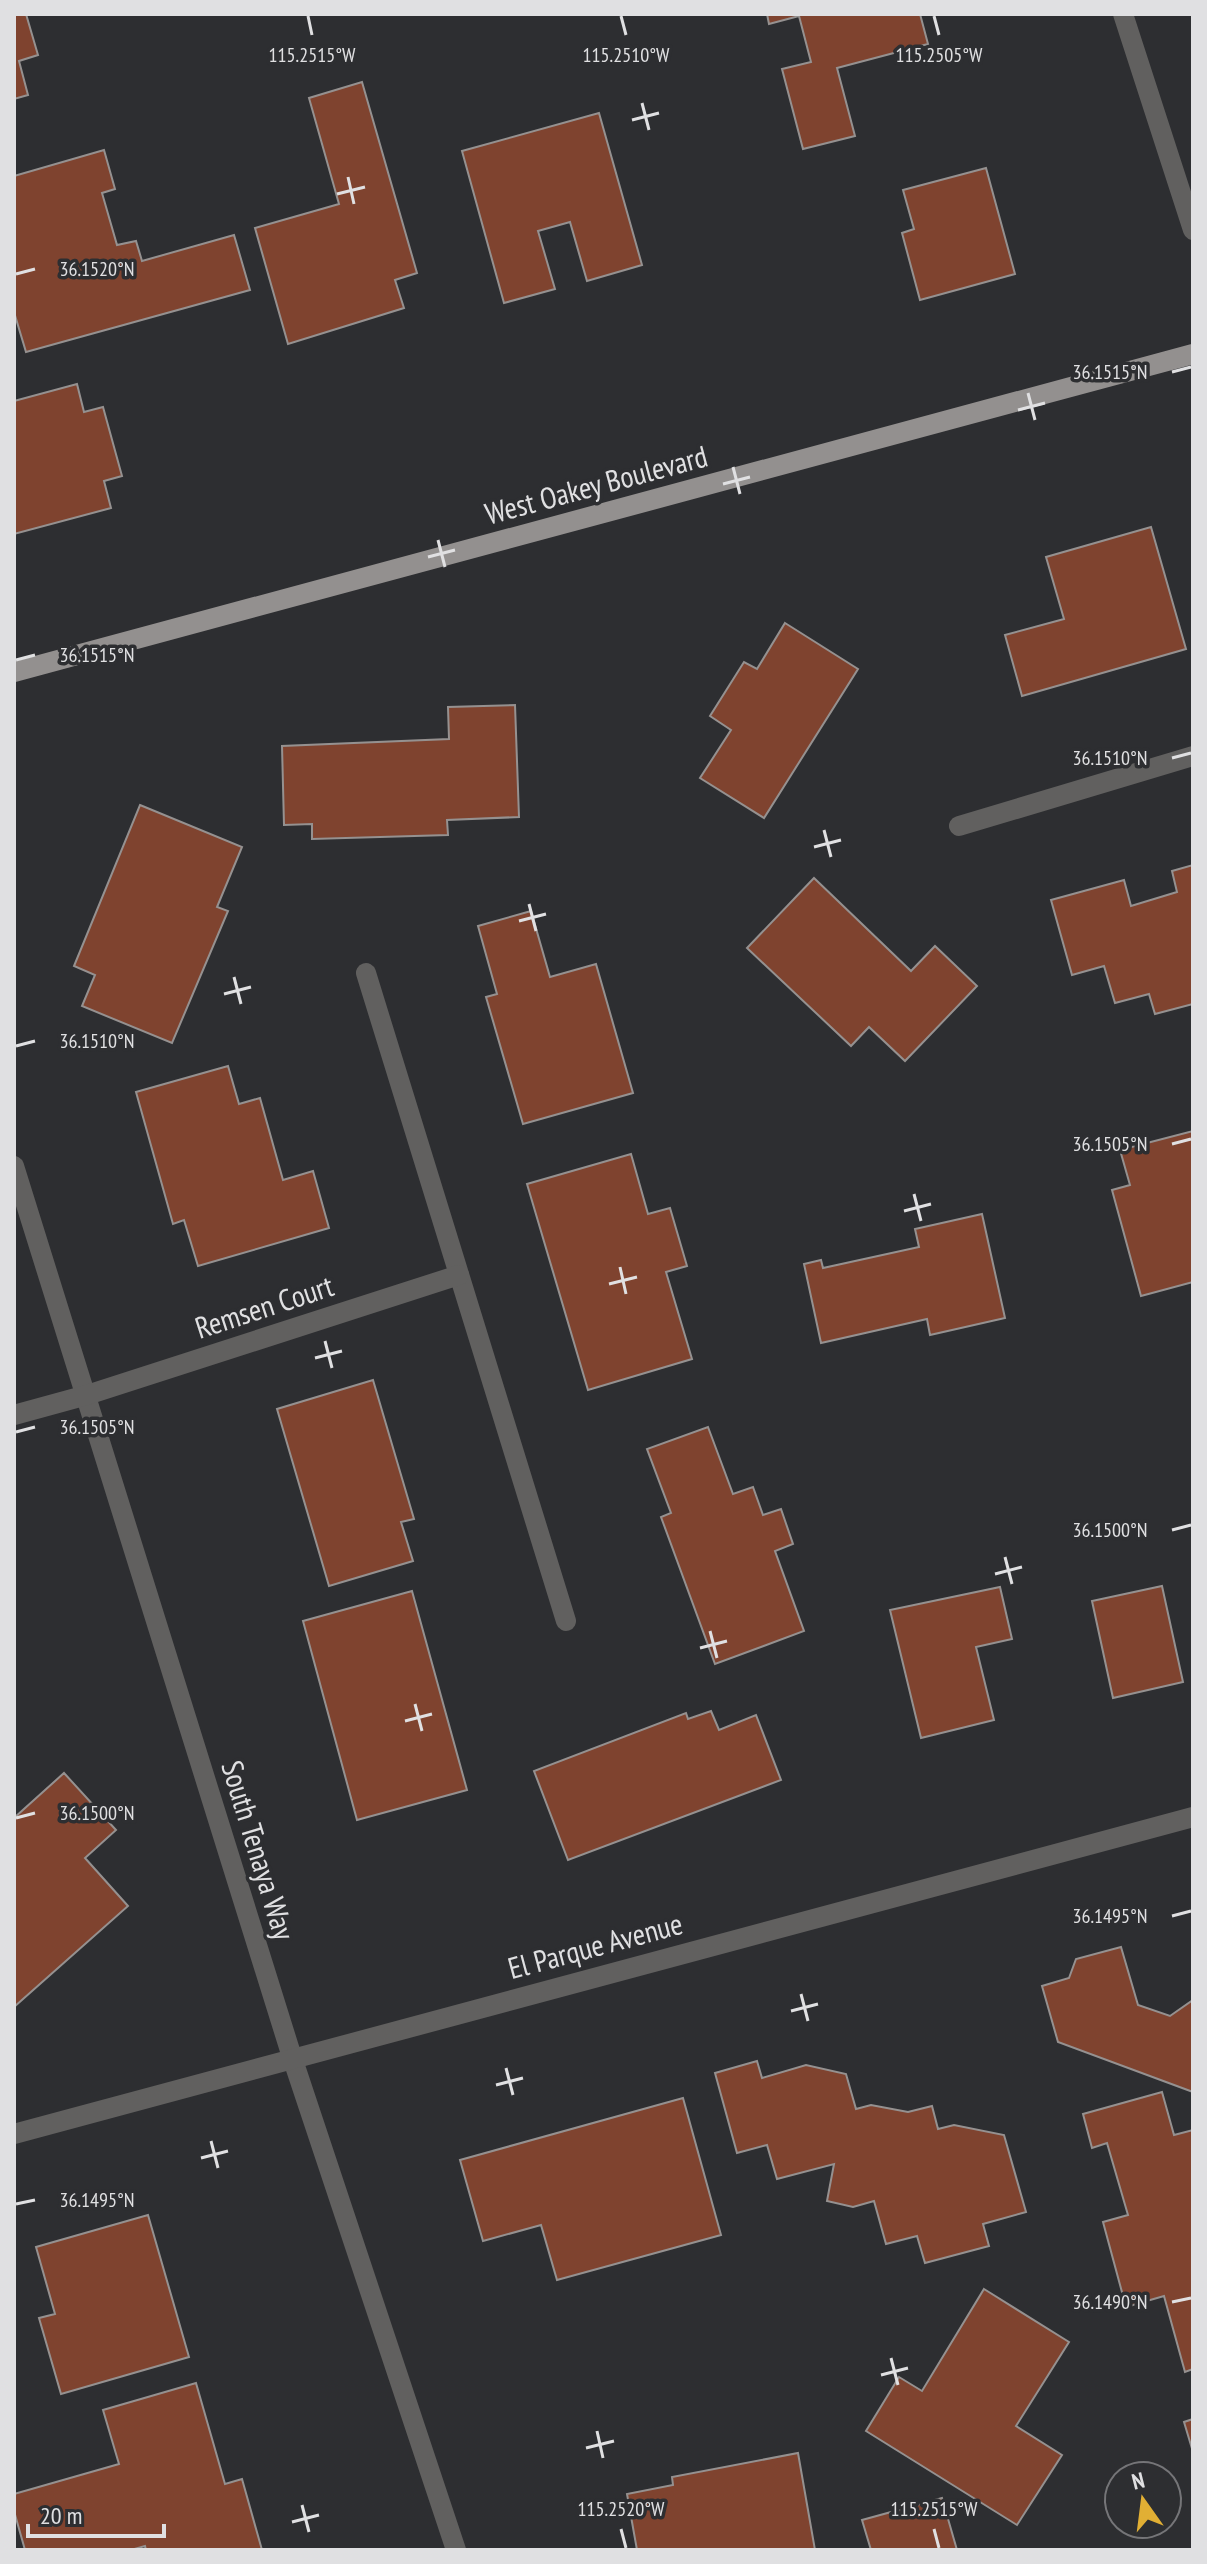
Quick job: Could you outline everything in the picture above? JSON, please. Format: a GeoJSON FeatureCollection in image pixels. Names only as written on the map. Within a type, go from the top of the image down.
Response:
{"type":"FeatureCollection","features":[{"type":"Feature","properties":{"kind":"main road","name":"West Oakey Boulevard"},"geometry":{"type":"LineString","coordinates":[[14,672],[1193,354]]}},
{"type":"Feature","properties":{"kind":"street"},"geometry":{"type":"LineString","coordinates":[[1123,14],[1193,230]]}},
{"type":"Feature","properties":{"kind":"street"},"geometry":{"type":"LineString","coordinates":[[959,826],[1193,756]]}},
{"type":"Feature","properties":{"kind":"street"},"geometry":{"type":"LineString","coordinates":[[366,973],[566,1621]]}},
{"type":"Feature","properties":{"kind":"street","name":"South Tenaya Way"},"geometry":{"type":"LineString","coordinates":[[14,1166],[292,2057],[456,2550]]}},
{"type":"Feature","properties":{"kind":"street","name":"Remsen Court"},"geometry":{"type":"LineString","coordinates":[[14,1415],[87,1395],[459,1275]]}},
{"type":"Feature","properties":{"kind":"street","name":"El Parque Avenue"},"geometry":{"type":"LineString","coordinates":[[14,2134],[1193,1817]]}},
{"type":"Feature","properties":{"kind":"building"},"geometry":{"type":"Polygon","coordinates":[[[14,14],[26,14],[38,55],[19,61],[28,95],[14,99],[14,14]]]}},
{"type":"Feature","properties":{"kind":"building"},"geometry":{"type":"Polygon","coordinates":[[[767,14],[920,14],[928,44],[837,68],[855,136],[803,149],[782,69],[811,62],[799,16],[769,24],[767,14]]]}},
{"type":"Feature","properties":{"kind":"building"},"geometry":{"type":"Polygon","coordinates":[[[362,82],[417,273],[395,280],[404,308],[288,344],[255,228],[339,204],[309,98],[362,82]]]}},
{"type":"Feature","properties":{"kind":"building"},"geometry":{"type":"Polygon","coordinates":[[[599,113],[642,265],[587,281],[570,222],[538,231],[555,289],[504,303],[462,151],[599,113]]]}},
{"type":"Feature","properties":{"kind":"building"},"geometry":{"type":"Polygon","coordinates":[[[104,150],[115,189],[102,193],[117,245],[136,241],[142,261],[234,235],[250,290],[26,352],[14,312],[14,176],[104,150]]]}},
{"type":"Feature","properties":{"kind":"building"},"geometry":{"type":"Polygon","coordinates":[[[986,168],[1015,274],[920,300],[902,233],[914,229],[903,190],[986,168]]]}},
{"type":"Feature","properties":{"kind":"building"},"geometry":{"type":"Polygon","coordinates":[[[77,384],[84,412],[103,407],[122,476],[104,481],[111,508],[14,534],[14,401],[77,384]]]}},
{"type":"Feature","properties":{"kind":"building"},"geometry":{"type":"Polygon","coordinates":[[[1151,527],[1186,649],[1022,696],[1005,635],[1064,619],[1046,557],[1151,527]]]}},
{"type":"Feature","properties":{"kind":"building"},"geometry":{"type":"Polygon","coordinates":[[[785,623],[858,669],[764,818],[700,778],[731,730],[710,716],[744,662],[757,669],[785,623]]]}},
{"type":"Feature","properties":{"kind":"building"},"geometry":{"type":"Polygon","coordinates":[[[515,705],[519,817],[447,820],[448,835],[312,839],[312,824],[284,825],[282,746],[449,739],[448,707],[515,705]]]}},
{"type":"Feature","properties":{"kind":"building"},"geometry":{"type":"Polygon","coordinates":[[[140,805],[242,847],[217,907],[228,911],[172,1043],[82,1006],[95,975],[74,966],[140,805]]]}},
{"type":"Feature","properties":{"kind":"building"},"geometry":{"type":"Polygon","coordinates":[[[1193,865],[1193,1004],[1155,1014],[1149,994],[1115,1003],[1104,966],[1072,975],[1051,900],[1124,880],[1131,906],[1177,892],[1172,871],[1193,865]]]}},
{"type":"Feature","properties":{"kind":"building"},"geometry":{"type":"Polygon","coordinates":[[[814,878],[911,971],[935,946],[977,986],[905,1061],[869,1027],[851,1046],[747,948],[814,878]]]}},
{"type":"Feature","properties":{"kind":"building"},"geometry":{"type":"Polygon","coordinates":[[[531,911],[550,977],[596,964],[633,1093],[523,1124],[486,997],[497,994],[478,926],[531,911]]]}},
{"type":"Feature","properties":{"kind":"building"},"geometry":{"type":"Polygon","coordinates":[[[228,1066],[239,1104],[260,1098],[283,1180],[313,1171],[329,1228],[198,1266],[184,1220],[173,1224],[136,1092],[228,1066]]]}},
{"type":"Feature","properties":{"kind":"building"},"geometry":{"type":"Polygon","coordinates":[[[1193,1131],[1193,1282],[1141,1296],[1112,1190],[1130,1185],[1120,1150],[1193,1131]]]}},
{"type":"Feature","properties":{"kind":"building"},"geometry":{"type":"Polygon","coordinates":[[[631,1154],[648,1214],[670,1208],[687,1266],[666,1272],[692,1359],[588,1390],[527,1184],[631,1154]]]}},
{"type":"Feature","properties":{"kind":"building"},"geometry":{"type":"Polygon","coordinates":[[[982,1214],[1005,1318],[930,1335],[927,1319],[821,1343],[804,1264],[821,1260],[823,1268],[919,1247],[915,1229],[982,1214]]]}},
{"type":"Feature","properties":{"kind":"building"},"geometry":{"type":"Polygon","coordinates":[[[373,1380],[414,1519],[401,1522],[413,1561],[329,1586],[277,1409],[373,1380]]]}},
{"type":"Feature","properties":{"kind":"building"},"geometry":{"type":"Polygon","coordinates":[[[708,1427],[733,1494],[753,1487],[763,1515],[781,1509],[793,1544],[775,1551],[804,1631],[715,1664],[661,1517],[671,1513],[647,1449],[708,1427]]]}},
{"type":"Feature","properties":{"kind":"building"},"geometry":{"type":"Polygon","coordinates":[[[1162,1586],[1183,1682],[1113,1698],[1092,1601],[1162,1586]]]}},
{"type":"Feature","properties":{"kind":"building"},"geometry":{"type":"Polygon","coordinates":[[[1000,1587],[1012,1639],[976,1647],[994,1720],[921,1738],[890,1610],[1000,1587]]]}},
{"type":"Feature","properties":{"kind":"building"},"geometry":{"type":"Polygon","coordinates":[[[412,1591],[467,1790],[357,1820],[303,1621],[412,1591]]]}},
{"type":"Feature","properties":{"kind":"building"},"geometry":{"type":"Polygon","coordinates":[[[711,1711],[719,1730],[756,1715],[781,1780],[568,1860],[534,1771],[686,1713],[688,1719],[711,1711]]]}},
{"type":"Feature","properties":{"kind":"building"},"geometry":{"type":"Polygon","coordinates":[[[64,1773],[116,1830],[85,1858],[128,1906],[14,2007],[14,1818],[64,1773]]]}},
{"type":"Feature","properties":{"kind":"building"},"geometry":{"type":"Polygon","coordinates":[[[1121,1947],[1138,2005],[1170,2016],[1193,2000],[1193,2092],[1058,2042],[1042,1986],[1069,1978],[1076,1959],[1121,1947]]]}},
{"type":"Feature","properties":{"kind":"building"},"geometry":{"type":"Polygon","coordinates":[[[757,2061],[762,2078],[806,2065],[846,2074],[856,2109],[871,2105],[908,2112],[932,2106],[938,2129],[954,2125],[1004,2135],[1026,2212],[983,2224],[989,2246],[925,2263],[917,2236],[886,2244],[874,2201],[853,2207],[827,2201],[834,2164],[777,2179],[767,2145],[737,2153],[715,2073],[757,2061]]]}},
{"type":"Feature","properties":{"kind":"building"},"geometry":{"type":"Polygon","coordinates":[[[1162,2092],[1174,2135],[1193,2130],[1193,2369],[1185,2372],[1164,2296],[1126,2307],[1103,2222],[1128,2215],[1107,2143],[1092,2148],[1083,2114],[1162,2092]]]}},
{"type":"Feature","properties":{"kind":"building"},"geometry":{"type":"Polygon","coordinates":[[[683,2098],[721,2235],[557,2280],[541,2225],[483,2241],[460,2160],[683,2098]]]}},
{"type":"Feature","properties":{"kind":"building"},"geometry":{"type":"Polygon","coordinates":[[[148,2215],[189,2357],[61,2394],[39,2318],[55,2314],[36,2247],[148,2215]]]}},
{"type":"Feature","properties":{"kind":"building"},"geometry":{"type":"Polygon","coordinates":[[[984,2289],[1069,2342],[1016,2426],[1062,2455],[1017,2525],[866,2431],[899,2377],[922,2391],[984,2289]]]}},
{"type":"Feature","properties":{"kind":"building"},"geometry":{"type":"Polygon","coordinates":[[[196,2383],[225,2484],[242,2479],[262,2550],[146,2550],[145,2546],[131,2550],[25,2550],[14,2511],[14,2494],[119,2464],[103,2410],[196,2383]]]}},
{"type":"Feature","properties":{"kind":"building"},"geometry":{"type":"Polygon","coordinates":[[[1193,2419],[1193,2452],[1184,2422],[1193,2419]]]}},
{"type":"Feature","properties":{"kind":"building"},"geometry":{"type":"Polygon","coordinates":[[[798,2453],[815,2550],[637,2550],[627,2494],[673,2485],[672,2477],[798,2453]]]}},
{"type":"Feature","properties":{"kind":"building"},"geometry":{"type":"Polygon","coordinates":[[[942,2498],[957,2550],[871,2550],[862,2520],[942,2498]]]}}]}
